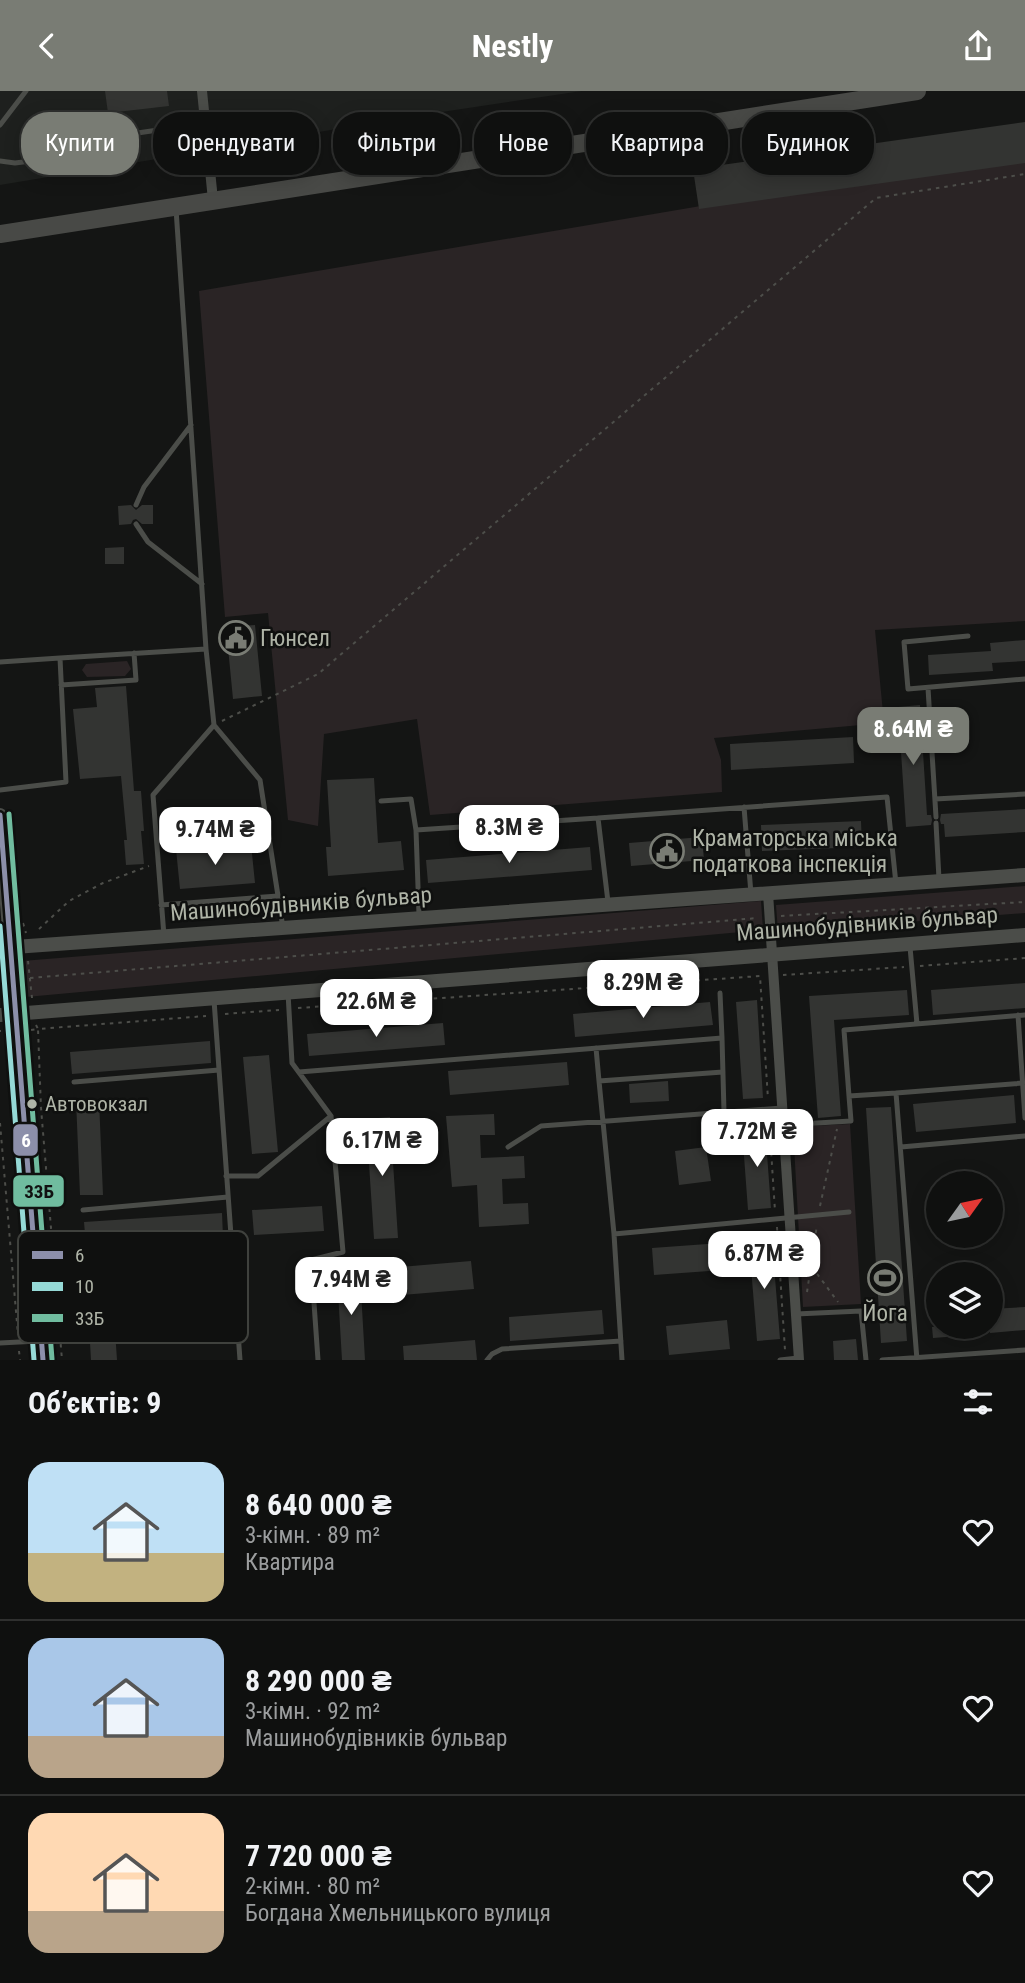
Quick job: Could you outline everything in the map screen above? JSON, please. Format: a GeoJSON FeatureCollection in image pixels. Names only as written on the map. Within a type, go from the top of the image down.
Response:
{"type":"FeatureCollection","features":[{"type":"Feature","properties":{"kind":"main road"},"geometry":{"type":"LineString","coordinates":[[0,234],[825,98],[917,91]]}},
{"type":"Feature","properties":{"kind":"street"},"geometry":{"type":"LineString","coordinates":[[202,91],[204,112]]}},
{"type":"Feature","properties":{"kind":"street"},"geometry":{"type":"LineString","coordinates":[[210,175],[213,200]]}},
{"type":"Feature","properties":{"kind":"street"},"geometry":{"type":"LineString","coordinates":[[0,815],[5,948],[4,1023],[29,1231]]}},
{"type":"Feature","properties":{"kind":"street","name":"Машинобудівників бульвар"},"geometry":{"type":"LineString","coordinates":[[5,948],[1025,874]]}},
{"type":"Feature","properties":{"kind":"street"},"geometry":{"type":"LineString","coordinates":[[768,893],[799,1359]]}},
{"type":"Feature","properties":{"kind":"street","name":"Машинобудівників бульвар"},"geometry":{"type":"LineString","coordinates":[[4,1023],[288,993],[1025,935]]}},
{"type":"Feature","properties":{"kind":"lane"},"geometry":{"type":"LineString","coordinates":[[0,125],[26,91]]}},
{"type":"Feature","properties":{"kind":"lane"},"geometry":{"type":"LineString","coordinates":[[0,161],[21,162]]}},
{"type":"Feature","properties":{"kind":"lane"},"geometry":{"type":"LineString","coordinates":[[176,206],[206,649],[214,725],[260,781],[283,928]]}},
{"type":"Feature","properties":{"kind":"lane"},"geometry":{"type":"LineString","coordinates":[[136,505],[144,487],[191,425]]}},
{"type":"Feature","properties":{"kind":"lane"},"geometry":{"type":"LineString","coordinates":[[136,524],[148,542],[202,584]]}},
{"type":"Feature","properties":{"kind":"lane"},"geometry":{"type":"LineString","coordinates":[[968,636],[905,642],[908,689],[1025,678]]}},
{"type":"Feature","properties":{"kind":"lane"},"geometry":{"type":"LineString","coordinates":[[0,662],[206,649]]}},
{"type":"Feature","properties":{"kind":"lane"},"geometry":{"type":"LineString","coordinates":[[61,685],[136,680],[134,653]]}},
{"type":"Feature","properties":{"kind":"lane"},"geometry":{"type":"LineString","coordinates":[[0,790],[66,782],[60,657]]}},
{"type":"Feature","properties":{"kind":"lane"},"geometry":{"type":"LineString","coordinates":[[928,688],[939,881]]}},
{"type":"Feature","properties":{"kind":"lane"},"geometry":{"type":"LineString","coordinates":[[164,937],[153,795],[214,725]]}},
{"type":"Feature","properties":{"kind":"lane"},"geometry":{"type":"LineString","coordinates":[[935,799],[1025,794]]}},
{"type":"Feature","properties":{"kind":"lane"},"geometry":{"type":"LineString","coordinates":[[416,830],[887,797],[896,884]]}},
{"type":"Feature","properties":{"kind":"lane"},"geometry":{"type":"LineString","coordinates":[[381,801],[411,799],[416,830],[419,919]]}},
{"type":"Feature","properties":{"kind":"lane"},"geometry":{"type":"LineString","coordinates":[[744,807],[751,894]]}},
{"type":"Feature","properties":{"kind":"lane"},"geometry":{"type":"LineString","coordinates":[[598,818],[609,905]]}},
{"type":"Feature","properties":{"kind":"lane"},"geometry":{"type":"LineString","coordinates":[[162,905],[278,896]]}},
{"type":"Feature","properties":{"kind":"lane"},"geometry":{"type":"LineString","coordinates":[[909,944],[917,1024]]}},
{"type":"Feature","properties":{"kind":"lane"},"geometry":{"type":"LineString","coordinates":[[288,993],[292,1063],[331,1116],[343,1252],[311,1260],[318,1360]]}},
{"type":"Feature","properties":{"kind":"lane"},"geometry":{"type":"LineString","coordinates":[[720,993],[723,1112]]}},
{"type":"Feature","properties":{"kind":"lane"},"geometry":{"type":"LineString","coordinates":[[214,1000],[230,1231]]}},
{"type":"Feature","properties":{"kind":"lane"},"geometry":{"type":"LineString","coordinates":[[783,1125],[851,1121],[844,1030],[1022,1015],[1025,1118]]}},
{"type":"Feature","properties":{"kind":"lane"},"geometry":{"type":"LineString","coordinates":[[299,1072],[722,1038]]}},
{"type":"Feature","properties":{"kind":"lane"},"geometry":{"type":"LineString","coordinates":[[596,1048],[614,1234],[622,1360]]}},
{"type":"Feature","properties":{"kind":"lane"},"geometry":{"type":"LineString","coordinates":[[74,1082],[219,1070]]}},
{"type":"Feature","properties":{"kind":"lane"},"geometry":{"type":"LineString","coordinates":[[599,1081],[723,1072]]}},
{"type":"Feature","properties":{"kind":"lane"},"geometry":{"type":"LineString","coordinates":[[849,1096],[1023,1083]]}},
{"type":"Feature","properties":{"kind":"lane"},"geometry":{"type":"LineString","coordinates":[[896,1093],[917,1359]]}},
{"type":"Feature","properties":{"kind":"lane"},"geometry":{"type":"LineString","coordinates":[[508,1147],[541,1126],[782,1108]]}},
{"type":"Feature","properties":{"kind":"lane"},"geometry":{"type":"LineString","coordinates":[[226,1176],[258,1176],[331,1116]]}},
{"type":"Feature","properties":{"kind":"lane"},"geometry":{"type":"LineString","coordinates":[[901,1147],[1025,1136]]}},
{"type":"Feature","properties":{"kind":"lane"},"geometry":{"type":"LineString","coordinates":[[83,1210],[228,1198]]}},
{"type":"Feature","properties":{"kind":"lane"},"geometry":{"type":"LineString","coordinates":[[614,1234],[849,1212]]}},
{"type":"Feature","properties":{"kind":"lane"},"geometry":{"type":"LineString","coordinates":[[796,1314],[861,1311],[866,1360]]}},
{"type":"Feature","properties":{"kind":"lane"},"geometry":{"type":"LineString","coordinates":[[0,1343],[18,1342]]}},
{"type":"Feature","properties":{"kind":"lane"},"geometry":{"type":"LineString","coordinates":[[487,1360],[502,1349],[621,1342]]}},
{"type":"Feature","properties":{"kind":"lane"},"geometry":{"type":"LineString","coordinates":[[883,1360],[1025,1350]]}},
{"type":"Feature","properties":{"kind":"lane"},"geometry":{"type":"LineString","coordinates":[[780,1360],[799,1359]]}},
{"type":"Feature","properties":{"kind":"path"},"geometry":{"type":"LineString","coordinates":[[214,725],[318,674],[876,198],[1025,174]]}},
{"type":"Feature","properties":{"kind":"path"},"geometry":{"type":"LineString","coordinates":[[156,832],[267,824]]}},
{"type":"Feature","properties":{"kind":"path"},"geometry":{"type":"LineString","coordinates":[[39,929],[69,901],[103,883],[158,863]]}},
{"type":"Feature","properties":{"kind":"path"},"geometry":{"type":"LineString","coordinates":[[30,978],[769,917],[1025,902]]}},
{"type":"Feature","properties":{"kind":"path"},"geometry":{"type":"LineString","coordinates":[[19,923],[25,923],[26,937]]}},
{"type":"Feature","properties":{"kind":"path"},"geometry":{"type":"LineString","coordinates":[[28,961],[32,1004]]}},
{"type":"Feature","properties":{"kind":"path"},"geometry":{"type":"LineString","coordinates":[[25,1030],[38,1029],[41,1108],[51,1231]]}},
{"type":"Feature","properties":{"kind":"path"},"geometry":{"type":"LineString","coordinates":[[805,1302],[818,1215],[840,1122]]}},
{"type":"Feature","properties":{"kind":"path"},"geometry":{"type":"LineString","coordinates":[[0,1123],[18,1342]]}},
{"type":"Feature","properties":{"kind":"path"},"geometry":{"type":"LineString","coordinates":[[811,1266],[845,1312]]}},
{"type":"Feature","properties":{"kind":"shaded area"},"geometry":{"type":"Polygon","coordinates":[[[0,91],[582,91],[442,112],[333,112],[333,130],[319,132],[319,112],[153,112],[153,160],[139,162],[139,112],[21,112],[21,175],[60,175],[0,185],[0,91]]]}},
{"type":"Feature","properties":{"kind":"shaded area"},"geometry":{"type":"Polygon","coordinates":[[[1025,151],[1025,621],[875,630],[884,723],[714,738],[721,760],[722,792],[430,815],[417,719],[324,734],[318,826],[288,820],[268,613],[225,617],[199,291],[1025,151]]]}},
{"type":"Feature","properties":{"kind":"shaded area"},"geometry":{"type":"Polygon","coordinates":[[[127,661],[131,669],[125,676],[87,677],[82,670],[86,664],[127,661]]]}},
{"type":"Feature","properties":{"kind":"shaded area"},"geometry":{"type":"Polygon","coordinates":[[[1025,886],[1025,913],[778,932],[776,905],[1025,886]]]}},
{"type":"Feature","properties":{"kind":"shaded area"},"geometry":{"type":"Polygon","coordinates":[[[761,901],[763,930],[26,997],[22,961],[761,901]]]}},
{"type":"Feature","properties":{"kind":"shaded area"},"geometry":{"type":"Polygon","coordinates":[[[850,1124],[861,1304],[803,1307],[793,1127],[850,1124]]]}},
{"type":"Feature","properties":{"kind":"building"},"geometry":{"type":"Polygon","coordinates":[[[105,91],[167,91],[169,106],[108,112],[105,91]]]}},
{"type":"Feature","properties":{"kind":"building"},"geometry":{"type":"Polygon","coordinates":[[[1025,122],[1025,163],[699,209],[694,175],[728,175],[728,164],[742,162],[742,175],[874,175],[874,143],[1025,122]]]}},
{"type":"Feature","properties":{"kind":"building"},"geometry":{"type":"Polygon","coordinates":[[[131,505],[136,510],[142,505],[153,505],[153,524],[142,524],[136,519],[131,524],[119,525],[118,506],[131,505]]]}},
{"type":"Feature","properties":{"kind":"building"},"geometry":{"type":"Polygon","coordinates":[[[124,547],[124,564],[105,564],[105,548],[124,547]]]}},
{"type":"Feature","properties":{"kind":"building"},"geometry":{"type":"Polygon","coordinates":[[[255,625],[262,696],[233,699],[226,627],[255,625]]]}},
{"type":"Feature","properties":{"kind":"building"},"geometry":{"type":"Polygon","coordinates":[[[1025,640],[1025,661],[992,663],[993,671],[929,675],[928,655],[991,651],[990,643],[1025,640]]]}},
{"type":"Feature","properties":{"kind":"building"},"geometry":{"type":"Polygon","coordinates":[[[126,686],[134,791],[141,791],[144,864],[126,865],[124,840],[127,840],[121,776],[80,779],[73,709],[97,707],[95,688],[126,686]]]}},
{"type":"Feature","properties":{"kind":"building"},"geometry":{"type":"Polygon","coordinates":[[[920,705],[927,815],[931,815],[932,820],[931,825],[906,827],[898,707],[920,705]]]}},
{"type":"Feature","properties":{"kind":"building"},"geometry":{"type":"Polygon","coordinates":[[[853,737],[854,763],[731,770],[730,744],[853,737]]]}},
{"type":"Feature","properties":{"kind":"building"},"geometry":{"type":"Polygon","coordinates":[[[374,778],[378,843],[401,841],[404,870],[328,876],[326,847],[331,847],[327,780],[374,778]]]}},
{"type":"Feature","properties":{"kind":"building"},"geometry":{"type":"Polygon","coordinates":[[[1025,809],[1025,832],[945,837],[944,824],[941,824],[940,820],[941,814],[1025,809]]]}},
{"type":"Feature","properties":{"kind":"building"},"geometry":{"type":"Polygon","coordinates":[[[861,821],[862,847],[762,851],[761,825],[861,821]]]}},
{"type":"Feature","properties":{"kind":"building","name":"Краматорська міська податкова інспекція"},"geometry":{"type":"Polygon","coordinates":[[[702,837],[704,860],[631,866],[629,843],[702,837]]]}},
{"type":"Feature","properties":{"kind":"building"},"geometry":{"type":"Polygon","coordinates":[[[251,844],[255,883],[180,889],[176,849],[194,847],[194,853],[233,850],[232,845],[251,844]]]}},
{"type":"Feature","properties":{"kind":"building"},"geometry":{"type":"Polygon","coordinates":[[[590,847],[592,870],[428,883],[426,860],[590,847]]]}},
{"type":"Feature","properties":{"kind":"building"},"geometry":{"type":"Polygon","coordinates":[[[1025,983],[1025,1008],[933,1015],[931,990],[1025,983]]]}},
{"type":"Feature","properties":{"kind":"building"},"geometry":{"type":"Polygon","coordinates":[[[907,990],[909,1015],[834,1020],[841,1116],[818,1118],[809,996],[907,990]]]}},
{"type":"Feature","properties":{"kind":"building"},"geometry":{"type":"Polygon","coordinates":[[[757,1000],[763,1098],[743,1099],[736,1002],[757,1000]]]}},
{"type":"Feature","properties":{"kind":"building"},"geometry":{"type":"Polygon","coordinates":[[[710,1002],[713,1025],[575,1037],[573,1014],[710,1002]]]}},
{"type":"Feature","properties":{"kind":"building"},"geometry":{"type":"Polygon","coordinates":[[[443,1023],[445,1045],[309,1056],[307,1034],[443,1023]]]}},
{"type":"Feature","properties":{"kind":"building"},"geometry":{"type":"Polygon","coordinates":[[[210,1041],[211,1063],[72,1074],[70,1052],[210,1041]]]}},
{"type":"Feature","properties":{"kind":"building"},"geometry":{"type":"Polygon","coordinates":[[[269,1055],[278,1152],[252,1154],[243,1057],[269,1055]]]}},
{"type":"Feature","properties":{"kind":"building"},"geometry":{"type":"Polygon","coordinates":[[[567,1062],[569,1085],[450,1095],[448,1071],[567,1062]]]}},
{"type":"Feature","properties":{"kind":"building"},"geometry":{"type":"Polygon","coordinates":[[[668,1081],[669,1101],[630,1103],[629,1084],[668,1081]]]}},
{"type":"Feature","properties":{"kind":"building"},"geometry":{"type":"Polygon","coordinates":[[[1014,1095],[1016,1123],[916,1132],[913,1104],[1014,1095]]]}},
{"type":"Feature","properties":{"kind":"building"},"geometry":{"type":"Polygon","coordinates":[[[76,1100],[99,1100],[103,1195],[80,1195],[76,1100]]]}},
{"type":"Feature","properties":{"kind":"building"},"geometry":{"type":"Polygon","coordinates":[[[891,1107],[907,1341],[881,1343],[866,1108],[891,1107]]]}},
{"type":"Feature","properties":{"kind":"building"},"geometry":{"type":"Polygon","coordinates":[[[494,1114],[495,1135],[480,1135],[481,1158],[524,1156],[525,1178],[502,1179],[503,1204],[528,1203],[529,1224],[479,1227],[477,1185],[452,1187],[446,1116],[494,1114]]]}},
{"type":"Feature","properties":{"kind":"building"},"geometry":{"type":"Polygon","coordinates":[[[390,1117],[398,1238],[374,1239],[366,1119],[390,1117]]]}},
{"type":"Feature","properties":{"kind":"building"},"geometry":{"type":"Polygon","coordinates":[[[765,1127],[771,1208],[748,1210],[742,1129],[765,1127]]]}},
{"type":"Feature","properties":{"kind":"building"},"geometry":{"type":"Polygon","coordinates":[[[706,1147],[711,1181],[679,1185],[675,1151],[706,1147]]]}},
{"type":"Feature","properties":{"kind":"building"},"geometry":{"type":"Polygon","coordinates":[[[322,1206],[324,1231],[254,1235],[252,1210],[322,1206]]]}},
{"type":"Feature","properties":{"kind":"building"},"geometry":{"type":"Polygon","coordinates":[[[222,1213],[223,1231],[85,1231],[84,1222],[222,1213]]]}},
{"type":"Feature","properties":{"kind":"building"},"geometry":{"type":"Polygon","coordinates":[[[772,1241],[780,1339],[757,1341],[749,1243],[772,1241]]]}},
{"type":"Feature","properties":{"kind":"building"},"geometry":{"type":"Polygon","coordinates":[[[721,1243],[723,1270],[654,1275],[652,1248],[721,1243]]]}},
{"type":"Feature","properties":{"kind":"building"},"geometry":{"type":"Polygon","coordinates":[[[471,1261],[474,1289],[402,1295],[400,1267],[471,1261]]]}},
{"type":"Feature","properties":{"kind":"building"},"geometry":{"type":"Polygon","coordinates":[[[360,1274],[365,1360],[342,1360],[337,1275],[360,1274]]]}},
{"type":"Feature","properties":{"kind":"building"},"geometry":{"type":"Polygon","coordinates":[[[1025,1307],[1025,1330],[1003,1332],[1003,1308],[1025,1307]]]}},
{"type":"Feature","properties":{"kind":"building"},"geometry":{"type":"Polygon","coordinates":[[[602,1310],[604,1334],[510,1341],[509,1317],[602,1310]]]}},
{"type":"Feature","properties":{"kind":"building"},"geometry":{"type":"Polygon","coordinates":[[[727,1320],[730,1349],[669,1355],[666,1326],[727,1320]]]}},
{"type":"Feature","properties":{"kind":"building"},"geometry":{"type":"Polygon","coordinates":[[[856,1339],[858,1360],[834,1360],[833,1341],[856,1339]]]}},
{"type":"Feature","properties":{"kind":"building"},"geometry":{"type":"Polygon","coordinates":[[[475,1340],[477,1360],[404,1360],[403,1346],[475,1340]]]}},
{"type":"Feature","properties":{"kind":"building"},"geometry":{"type":"Polygon","coordinates":[[[90,1343],[116,1343],[117,1360],[91,1360],[90,1343]]]}},
{"type":"Feature","properties":{"kind":"transit line","name":"33Б"},"geometry":{"type":"LineString","coordinates":[[9,814],[42,1231]]}},
{"type":"Feature","properties":{"kind":"transit line","name":"6"},"geometry":{"type":"LineString","coordinates":[[0,815],[33,1231]]}},
{"type":"Feature","properties":{"kind":"transit line","name":"10"},"geometry":{"type":"LineString","coordinates":[[0,926],[24,1231]]}},
{"type":"Feature","properties":{"kind":"transit line","name":"10"},"geometry":{"type":"LineString","coordinates":[[33,1343],[34,1360]]}},
{"type":"Feature","properties":{"kind":"transit line","name":"6"},"geometry":{"type":"LineString","coordinates":[[42,1343],[43,1360]]}},
{"type":"Feature","properties":{"kind":"transit line","name":"33Б"},"geometry":{"type":"LineString","coordinates":[[51,1343],[52,1359]]}},
{"type":"Feature","properties":{"kind":"place","name":"Гюнсел"},"geometry":{"type":"Point","coordinates":[236,638]}},
{"type":"Feature","properties":{"kind":"place","name":"Краматорська міська податкова інспекція"},"geometry":{"type":"Point","coordinates":[667,851]}},
{"type":"Feature","properties":{"kind":"place","name":"Автовокзал"},"geometry":{"type":"Point","coordinates":[32,1104]}},
{"type":"Feature","properties":{"kind":"place","name":"Йога"},"geometry":{"type":"Point","coordinates":[885,1278]}}]}
